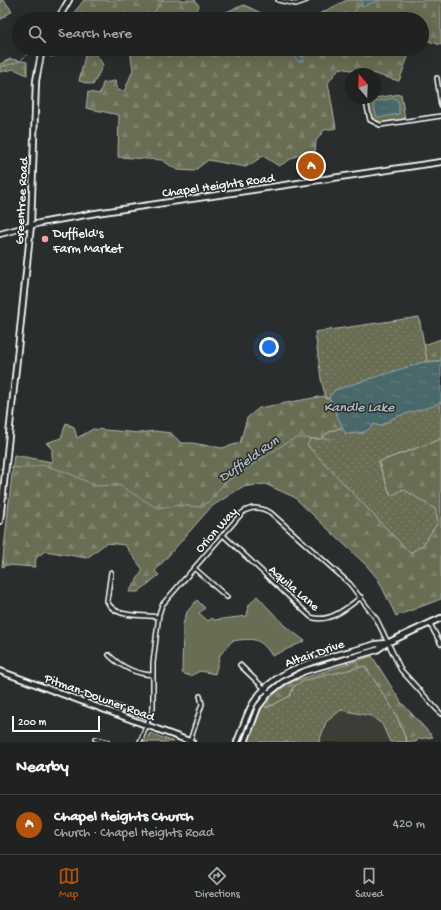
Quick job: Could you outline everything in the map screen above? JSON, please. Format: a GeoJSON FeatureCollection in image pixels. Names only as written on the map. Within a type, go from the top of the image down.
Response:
{"type":"FeatureCollection","features":[{"type":"Feature","properties":{"kind":"street"},"geometry":{"type":"LineString","coordinates":[[62,12],[69,0]]}},
{"type":"Feature","properties":{"kind":"street"},"geometry":{"type":"LineString","coordinates":[[278,0],[296,4],[307,0]]}},
{"type":"Feature","properties":{"kind":"street","name":"Greentree Road"},"geometry":{"type":"LineString","coordinates":[[0,521],[31,225],[36,79],[41,56]]}},
{"type":"Feature","properties":{"kind":"street"},"geometry":{"type":"LineString","coordinates":[[437,78],[441,105]]}},
{"type":"Feature","properties":{"kind":"street"},"geometry":{"type":"LineString","coordinates":[[366,104],[370,120],[380,125],[441,116]]}},
{"type":"Feature","properties":{"kind":"street","name":"Chapel Heights Road"},"geometry":{"type":"LineString","coordinates":[[0,234],[31,225],[96,213],[441,162]]}},
{"type":"Feature","properties":{"kind":"street","name":"Orion Way"},"geometry":{"type":"LineString","coordinates":[[140,742],[150,718],[154,697],[153,674],[158,618],[164,601],[245,510],[258,508],[267,510],[335,569],[361,597],[377,620],[387,643],[407,678],[441,714]]}},
{"type":"Feature","properties":{"kind":"street","name":"Aquila Lane"},"geometry":{"type":"LineString","coordinates":[[223,535],[312,617],[321,619],[331,616],[361,597]]}},
{"type":"Feature","properties":{"kind":"street"},"geometry":{"type":"LineString","coordinates":[[194,568],[227,597]]}},
{"type":"Feature","properties":{"kind":"street"},"geometry":{"type":"LineString","coordinates":[[111,572],[107,601],[113,610],[121,613],[158,618]]}},
{"type":"Feature","properties":{"kind":"street","name":"Altair Drive"},"geometry":{"type":"LineString","coordinates":[[245,740],[255,713],[269,693],[282,682],[299,673],[379,649],[387,643],[441,618]]}},
{"type":"Feature","properties":{"kind":"street"},"geometry":{"type":"LineString","coordinates":[[430,624],[441,644]]}},
{"type":"Feature","properties":{"kind":"street","name":"Altair Drive"},"geometry":{"type":"LineString","coordinates":[[237,742],[253,704],[265,689],[279,677],[298,667],[376,644],[387,643]]}},
{"type":"Feature","properties":{"kind":"street"},"geometry":{"type":"LineString","coordinates":[[109,656],[119,665],[143,674],[153,674]]}},
{"type":"Feature","properties":{"kind":"street"},"geometry":{"type":"LineString","coordinates":[[240,665],[269,693]]}},
{"type":"Feature","properties":{"kind":"street","name":"Pitman-Downer Road"},"geometry":{"type":"LineString","coordinates":[[0,671],[191,742]]}},
{"type":"Feature","properties":{"kind":"street"},"geometry":{"type":"LineString","coordinates":[[191,742],[202,704],[200,696]]}},
{"type":"Feature","properties":{"kind":"street"},"geometry":{"type":"LineString","coordinates":[[83,703],[86,698],[92,698],[150,718]]}},
{"type":"Feature","properties":{"kind":"street"},"geometry":{"type":"LineString","coordinates":[[240,736],[245,740]]}},
{"type":"Feature","properties":{"kind":"street"},"geometry":{"type":"LineString","coordinates":[[95,739],[107,742]]}},
{"type":"Feature","properties":{"kind":"shaded area"},"geometry":{"type":"Polygon","coordinates":[[[365,666],[407,742],[248,742],[263,705],[267,708],[290,696],[365,666]]]}},
{"type":"Feature","properties":{"kind":"green space"},"geometry":{"type":"Polygon","coordinates":[[[0,0],[4,0],[12,11],[0,20],[0,0]]]}},
{"type":"Feature","properties":{"kind":"green space"},"geometry":{"type":"Polygon","coordinates":[[[84,0],[195,0],[199,6],[196,12],[75,12],[84,0]]]}},
{"type":"Feature","properties":{"kind":"green space"},"geometry":{"type":"Polygon","coordinates":[[[347,0],[441,0],[441,45],[429,41],[429,12],[323,12],[347,0]]]}},
{"type":"Feature","properties":{"kind":"green space"},"geometry":{"type":"Polygon","coordinates":[[[244,5],[259,12],[226,12],[244,5]]]}},
{"type":"Feature","properties":{"kind":"green space"},"geometry":{"type":"Polygon","coordinates":[[[85,56],[98,56],[103,65],[93,85],[79,81],[85,56]]]}},
{"type":"Feature","properties":{"kind":"green space"},"geometry":{"type":"Polygon","coordinates":[[[131,56],[408,56],[399,81],[381,76],[381,68],[339,68],[328,83],[336,128],[324,130],[316,141],[315,152],[296,156],[279,166],[263,156],[246,167],[208,160],[194,171],[177,170],[162,160],[118,157],[119,115],[86,108],[88,92],[100,94],[103,83],[115,81],[118,91],[125,90],[133,70],[131,56]]]}},
{"type":"Feature","properties":{"kind":"green space"},"geometry":{"type":"Polygon","coordinates":[[[10,59],[27,62],[27,75],[14,69],[0,72],[0,64],[10,59]]]}},
{"type":"Feature","properties":{"kind":"green space"},"geometry":{"type":"Polygon","coordinates":[[[401,94],[405,119],[380,123],[372,118],[369,104],[381,104],[381,97],[401,94]]]}},
{"type":"Feature","properties":{"kind":"green space"},"geometry":{"type":"Polygon","coordinates":[[[419,317],[427,361],[335,390],[329,398],[326,399],[321,379],[315,332],[419,317]]]}},
{"type":"Feature","properties":{"kind":"green space"},"geometry":{"type":"Polygon","coordinates":[[[441,339],[441,361],[427,361],[424,345],[441,339]]]}},
{"type":"Feature","properties":{"kind":"green space"},"geometry":{"type":"Polygon","coordinates":[[[324,396],[326,399],[329,398],[343,427],[329,432],[321,439],[311,439],[391,496],[378,462],[441,439],[441,599],[396,616],[378,579],[366,565],[294,497],[265,484],[242,487],[211,507],[155,571],[159,575],[138,592],[129,592],[143,570],[125,545],[106,543],[87,558],[45,551],[36,558],[35,567],[6,565],[2,567],[14,455],[52,462],[52,449],[46,443],[61,438],[66,423],[74,427],[77,438],[93,429],[140,433],[154,431],[171,433],[181,443],[192,443],[222,448],[240,443],[247,418],[259,408],[324,396]]]}},
{"type":"Feature","properties":{"kind":"green space"},"geometry":{"type":"Polygon","coordinates":[[[441,402],[441,439],[378,462],[391,496],[403,489],[435,509],[438,522],[423,545],[410,553],[307,445],[311,439],[321,439],[329,432],[343,427],[346,434],[363,433],[374,424],[381,426],[395,417],[441,402]]]}},
{"type":"Feature","properties":{"kind":"green space"},"geometry":{"type":"Polygon","coordinates":[[[257,596],[285,626],[305,641],[272,656],[264,645],[255,640],[245,639],[232,641],[220,655],[215,674],[200,671],[190,676],[182,673],[183,624],[187,612],[197,600],[205,608],[199,613],[208,621],[212,618],[214,620],[247,616],[249,605],[257,596]]]}},
{"type":"Feature","properties":{"kind":"green space"},"geometry":{"type":"Polygon","coordinates":[[[372,656],[401,702],[433,737],[418,739],[416,742],[407,742],[395,712],[294,686],[290,696],[267,708],[263,705],[279,690],[291,682],[372,656]]]}},
{"type":"Feature","properties":{"kind":"green space"},"geometry":{"type":"Polygon","coordinates":[[[365,666],[395,712],[407,742],[390,742],[382,724],[371,716],[341,710],[326,722],[319,742],[248,742],[263,705],[267,708],[290,696],[294,686],[306,680],[365,666]]]}},
{"type":"Feature","properties":{"kind":"green space"},"geometry":{"type":"Polygon","coordinates":[[[150,733],[174,742],[144,742],[150,733]]]}},
{"type":"Feature","properties":{"kind":"water"},"geometry":{"type":"Polygon","coordinates":[[[361,0],[379,0],[362,7],[361,0]]]}},
{"type":"Feature","properties":{"kind":"water"},"geometry":{"type":"Polygon","coordinates":[[[293,56],[302,56],[303,61],[299,61],[293,56]]]}},
{"type":"Feature","properties":{"kind":"water"},"geometry":{"type":"Polygon","coordinates":[[[395,98],[399,102],[399,114],[377,117],[374,104],[381,104],[381,101],[395,98]]]}},
{"type":"Feature","properties":{"kind":"water","name":"Kandle Lake"},"geometry":{"type":"Polygon","coordinates":[[[441,360],[441,402],[433,406],[395,417],[380,426],[374,424],[365,432],[345,433],[329,397],[335,390],[423,362],[436,362],[441,360]]]}},
{"type":"Feature","properties":{"kind":"waterway"},"geometry":{"type":"LineString","coordinates":[[154,12],[163,0]]}},
{"type":"Feature","properties":{"kind":"waterway"},"geometry":{"type":"LineString","coordinates":[[354,12],[362,3]]}},
{"type":"Feature","properties":{"kind":"waterway"},"geometry":{"type":"LineString","coordinates":[[0,67],[19,62],[25,56]]}},
{"type":"Feature","properties":{"kind":"waterway","name":"Duffield Run"},"geometry":{"type":"LineString","coordinates":[[8,467],[28,468],[42,465],[66,472],[96,486],[119,485],[157,508],[180,505],[199,507],[210,501],[224,483],[289,441],[297,438],[331,439]]}},
{"type":"Feature","properties":{"kind":"place","name":"Chapel Heights Church"},"geometry":{"type":"Point","coordinates":[311,166]}},
{"type":"Feature","properties":{"kind":"place","name":"Duffield's Farm Market"},"geometry":{"type":"Point","coordinates":[45,239]}}]}
